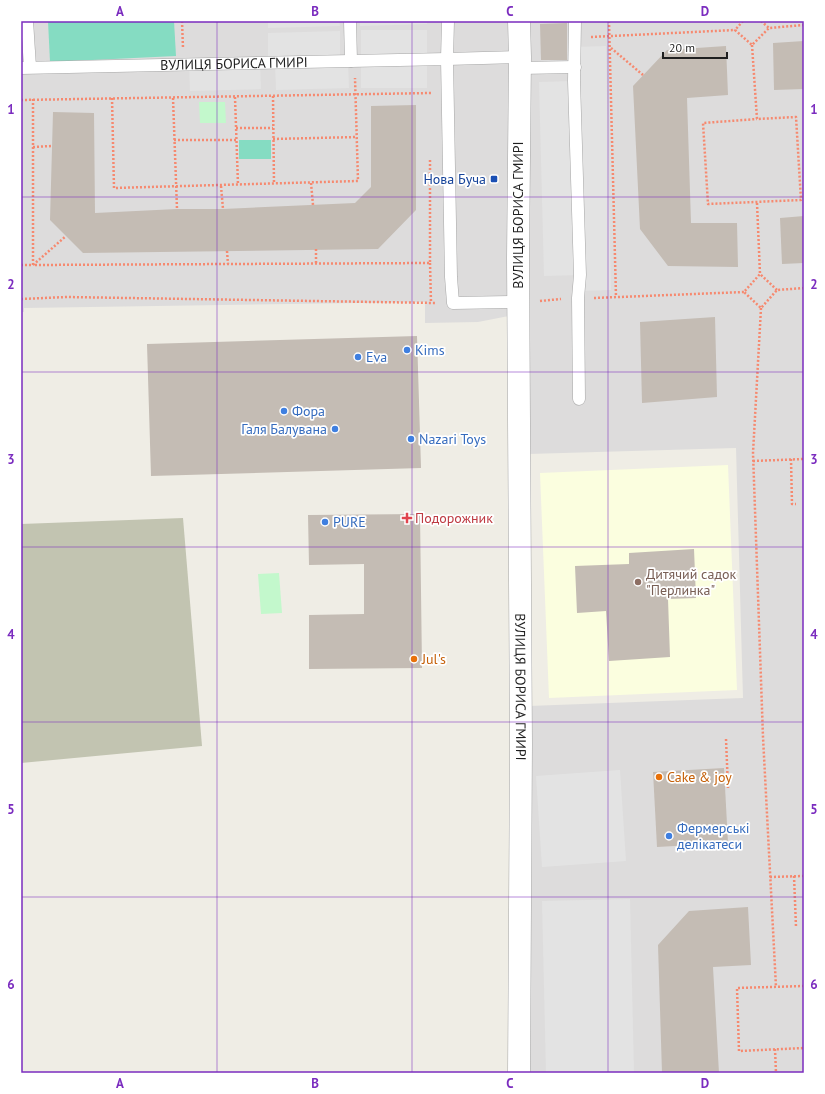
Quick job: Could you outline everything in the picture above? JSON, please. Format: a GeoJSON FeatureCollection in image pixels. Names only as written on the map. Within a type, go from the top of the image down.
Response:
{"type":"FeatureCollection","features":[{"type":"Feature","properties":{"kind":"street","name":"ВУЛИЦЯ БОРИСА ГМИРІ"},"geometry":{"type":"LineString","coordinates":[[519,21],[518,302],[521,744],[519,1073]]}},
{"type":"Feature","properties":{"kind":"lane"},"geometry":{"type":"LineString","coordinates":[[26,67],[27,21]]}},
{"type":"Feature","properties":{"kind":"lane"},"geometry":{"type":"LineString","coordinates":[[350,21],[353,61]]}},
{"type":"Feature","properties":{"kind":"lane"},"geometry":{"type":"LineString","coordinates":[[448,21],[447,59],[451,277],[453,303]]}},
{"type":"Feature","properties":{"kind":"lane"},"geometry":{"type":"LineString","coordinates":[[575,21],[580,275],[578,298],[579,399]]}},
{"type":"Feature","properties":{"kind":"lane","name":"ВУЛИЦЯ БОРИСА ГМИРІ"},"geometry":{"type":"LineString","coordinates":[[26,67],[447,59],[520,62]]}},
{"type":"Feature","properties":{"kind":"lane"},"geometry":{"type":"LineString","coordinates":[[520,62],[575,67]]}},
{"type":"Feature","properties":{"kind":"lane","name":"ВУЛИЦЯ БОРИСА ГМИРІ"},"geometry":{"type":"LineString","coordinates":[[453,303],[518,302]]}},
{"type":"Feature","properties":{"kind":"path"},"geometry":{"type":"LineString","coordinates":[[182,21],[183,64]]}},
{"type":"Feature","properties":{"kind":"path"},"geometry":{"type":"LineString","coordinates":[[735,30],[743,21]]}},
{"type":"Feature","properties":{"kind":"path"},"geometry":{"type":"LineString","coordinates":[[761,21],[768,28]]}},
{"type":"Feature","properties":{"kind":"path"},"geometry":{"type":"LineString","coordinates":[[610,22],[616,297]]}},
{"type":"Feature","properties":{"kind":"path"},"geometry":{"type":"LineString","coordinates":[[752,45],[768,28],[804,25]]}},
{"type":"Feature","properties":{"kind":"path"},"geometry":{"type":"LineString","coordinates":[[575,38],[735,30],[752,45],[757,119]]}},
{"type":"Feature","properties":{"kind":"path"},"geometry":{"type":"LineString","coordinates":[[610,48],[643,75]]}},
{"type":"Feature","properties":{"kind":"path"},"geometry":{"type":"LineString","coordinates":[[430,60],[430,101]]}},
{"type":"Feature","properties":{"kind":"path"},"geometry":{"type":"LineString","coordinates":[[112,98],[114,188],[358,181],[353,61]]}},
{"type":"Feature","properties":{"kind":"path"},"geometry":{"type":"LineString","coordinates":[[21,100],[448,92]]}},
{"type":"Feature","properties":{"kind":"path"},"geometry":{"type":"LineString","coordinates":[[273,96],[274,184]]}},
{"type":"Feature","properties":{"kind":"path"},"geometry":{"type":"LineString","coordinates":[[235,97],[238,185]]}},
{"type":"Feature","properties":{"kind":"path"},"geometry":{"type":"LineString","coordinates":[[173,98],[177,209]]}},
{"type":"Feature","properties":{"kind":"path"},"geometry":{"type":"LineString","coordinates":[[32,100],[33,265]]}},
{"type":"Feature","properties":{"kind":"path"},"geometry":{"type":"LineString","coordinates":[[796,117],[801,200],[757,203],[708,204],[703,123],[796,117]]}},
{"type":"Feature","properties":{"kind":"path"},"geometry":{"type":"LineString","coordinates":[[236,128],[273,128]]}},
{"type":"Feature","properties":{"kind":"path"},"geometry":{"type":"LineString","coordinates":[[273,139],[357,137]]}},
{"type":"Feature","properties":{"kind":"path"},"geometry":{"type":"LineString","coordinates":[[174,140],[237,140]]}},
{"type":"Feature","properties":{"kind":"path"},"geometry":{"type":"LineString","coordinates":[[33,147],[52,146]]}},
{"type":"Feature","properties":{"kind":"path"},"geometry":{"type":"LineString","coordinates":[[21,265],[430,263],[430,155]]}},
{"type":"Feature","properties":{"kind":"path"},"geometry":{"type":"LineString","coordinates":[[311,183],[313,206]]}},
{"type":"Feature","properties":{"kind":"path"},"geometry":{"type":"LineString","coordinates":[[221,186],[223,209]]}},
{"type":"Feature","properties":{"kind":"path"},"geometry":{"type":"LineString","coordinates":[[744,292],[760,274],[757,203]]}},
{"type":"Feature","properties":{"kind":"path"},"geometry":{"type":"LineString","coordinates":[[33,265],[66,236]]}},
{"type":"Feature","properties":{"kind":"path"},"geometry":{"type":"LineString","coordinates":[[316,249],[316,264]]}},
{"type":"Feature","properties":{"kind":"path"},"geometry":{"type":"LineString","coordinates":[[227,251],[228,264]]}},
{"type":"Feature","properties":{"kind":"path"},"geometry":{"type":"LineString","coordinates":[[760,274],[777,290]]}},
{"type":"Feature","properties":{"kind":"path"},"geometry":{"type":"LineString","coordinates":[[776,987],[763,737],[754,461],[761,308],[777,290],[804,288]]}},
{"type":"Feature","properties":{"kind":"path"},"geometry":{"type":"LineString","coordinates":[[518,302],[578,298],[744,292],[761,308]]}},
{"type":"Feature","properties":{"kind":"path"},"geometry":{"type":"LineString","coordinates":[[21,299],[67,297],[453,303]]}},
{"type":"Feature","properties":{"kind":"path"},"geometry":{"type":"LineString","coordinates":[[791,459],[792,504],[796,504]]}},
{"type":"Feature","properties":{"kind":"path"},"geometry":{"type":"LineString","coordinates":[[754,461],[804,459]]}},
{"type":"Feature","properties":{"kind":"path"},"geometry":{"type":"LineString","coordinates":[[726,739],[728,788]]}},
{"type":"Feature","properties":{"kind":"path"},"geometry":{"type":"LineString","coordinates":[[794,876],[796,927]]}},
{"type":"Feature","properties":{"kind":"path"},"geometry":{"type":"LineString","coordinates":[[770,877],[804,876]]}},
{"type":"Feature","properties":{"kind":"path"},"geometry":{"type":"LineString","coordinates":[[804,986],[737,988],[739,1050],[804,1048]]}},
{"type":"Feature","properties":{"kind":"path"},"geometry":{"type":"LineString","coordinates":[[775,1049],[776,1073]]}},
{"type":"Feature","properties":{"kind":"shaded area"},"geometry":{"type":"Polygon","coordinates":[[[21,21],[804,21],[804,1073],[528,1073],[529,706],[743,698],[736,448],[528,454],[525,313],[478,322],[425,323],[425,302],[24,308],[24,312],[21,312],[21,21]]]}},
{"type":"Feature","properties":{"kind":"shaded area"},"geometry":{"type":"Polygon","coordinates":[[[268,21],[339,21],[340,26],[268,28],[268,21]]]}},
{"type":"Feature","properties":{"kind":"shaded area"},"geometry":{"type":"Polygon","coordinates":[[[360,21],[427,21],[427,24],[360,26],[360,21]]]}},
{"type":"Feature","properties":{"kind":"shaded area"},"geometry":{"type":"Polygon","coordinates":[[[361,30],[427,30],[427,88],[361,88],[361,30]]]}},
{"type":"Feature","properties":{"kind":"shaded area"},"geometry":{"type":"Polygon","coordinates":[[[340,31],[340,61],[348,61],[349,88],[276,90],[275,63],[268,63],[268,33],[340,31]]]}},
{"type":"Feature","properties":{"kind":"shaded area"},"geometry":{"type":"Polygon","coordinates":[[[606,46],[611,290],[580,291],[580,275],[544,276],[539,82],[574,81],[574,47],[606,46]]]}},
{"type":"Feature","properties":{"kind":"shaded area"},"geometry":{"type":"Polygon","coordinates":[[[260,63],[261,89],[190,91],[189,64],[260,63]]]}},
{"type":"Feature","properties":{"kind":"shaded area","name":"Дитячий садок \"Перлинка\""},"geometry":{"type":"Polygon","coordinates":[[[728,465],[737,690],[549,698],[540,473],[728,465]]]}},
{"type":"Feature","properties":{"kind":"shaded area"},"geometry":{"type":"Polygon","coordinates":[[[183,518],[202,746],[21,763],[21,524],[183,518]]]}},
{"type":"Feature","properties":{"kind":"shaded area"},"geometry":{"type":"Polygon","coordinates":[[[620,770],[626,861],[542,867],[536,776],[620,770]]]}},
{"type":"Feature","properties":{"kind":"shaded area"},"geometry":{"type":"Polygon","coordinates":[[[630,899],[634,1073],[546,1073],[542,901],[630,899]]]}},
{"type":"Feature","properties":{"kind":"green space"},"geometry":{"type":"Polygon","coordinates":[[[48,21],[174,21],[176,56],[50,62],[48,21]]]}},
{"type":"Feature","properties":{"kind":"green space"},"geometry":{"type":"Polygon","coordinates":[[[199,102],[225,102],[226,123],[200,123],[199,102]]]}},
{"type":"Feature","properties":{"kind":"green space"},"geometry":{"type":"Polygon","coordinates":[[[239,140],[271,140],[271,159],[239,159],[239,140]]]}},
{"type":"Feature","properties":{"kind":"green space"},"geometry":{"type":"Polygon","coordinates":[[[279,573],[282,613],[261,614],[258,574],[279,573]]]}},
{"type":"Feature","properties":{"kind":"building"},"geometry":{"type":"Polygon","coordinates":[[[567,23],[567,60],[541,60],[540,24],[567,23]]]}},
{"type":"Feature","properties":{"kind":"building"},"geometry":{"type":"Polygon","coordinates":[[[804,41],[804,89],[774,90],[773,43],[804,41]]]}},
{"type":"Feature","properties":{"kind":"building"},"geometry":{"type":"Polygon","coordinates":[[[726,46],[728,95],[687,98],[691,223],[737,223],[738,267],[668,266],[640,229],[633,86],[667,50],[726,46]]]}},
{"type":"Feature","properties":{"kind":"building"},"geometry":{"type":"Polygon","coordinates":[[[416,105],[416,210],[378,249],[83,253],[50,220],[53,112],[94,113],[95,213],[355,203],[371,187],[371,106],[416,105]]]}},
{"type":"Feature","properties":{"kind":"building"},"geometry":{"type":"Polygon","coordinates":[[[804,216],[804,263],[782,264],[780,218],[804,216]]]}},
{"type":"Feature","properties":{"kind":"building"},"geometry":{"type":"Polygon","coordinates":[[[715,317],[717,397],[642,403],[640,322],[715,317]]]}},
{"type":"Feature","properties":{"kind":"building","name":"Фора"},"geometry":{"type":"Polygon","coordinates":[[[417,336],[421,468],[151,476],[147,344],[417,336]]]}},
{"type":"Feature","properties":{"kind":"building"},"geometry":{"type":"Polygon","coordinates":[[[420,514],[422,668],[309,669],[309,615],[364,614],[364,564],[309,565],[308,515],[420,514]]]}},
{"type":"Feature","properties":{"kind":"building"},"geometry":{"type":"Polygon","coordinates":[[[694,549],[696,598],[668,599],[670,657],[609,661],[606,611],[577,613],[575,566],[629,564],[629,553],[694,549]]]}},
{"type":"Feature","properties":{"kind":"building"},"geometry":{"type":"Polygon","coordinates":[[[724,768],[728,843],[657,847],[653,772],[724,768]]]}},
{"type":"Feature","properties":{"kind":"building"},"geometry":{"type":"Polygon","coordinates":[[[748,907],[751,965],[713,967],[719,1073],[662,1073],[658,945],[689,911],[748,907]]]}},
{"type":"Feature","properties":{"kind":"place","name":"Нова Буча"},"geometry":{"type":"Point","coordinates":[494,179]}},
{"type":"Feature","properties":{"kind":"place","name":"Kims"},"geometry":{"type":"Point","coordinates":[407,350]}},
{"type":"Feature","properties":{"kind":"place","name":"Eva"},"geometry":{"type":"Point","coordinates":[358,357]}},
{"type":"Feature","properties":{"kind":"place","name":"Фора"},"geometry":{"type":"Point","coordinates":[284,411]}},
{"type":"Feature","properties":{"kind":"place","name":"Галя Балувана"},"geometry":{"type":"Point","coordinates":[335,429]}},
{"type":"Feature","properties":{"kind":"place","name":"Nazari Toys"},"geometry":{"type":"Point","coordinates":[411,439]}},
{"type":"Feature","properties":{"kind":"place","name":"Подорожник"},"geometry":{"type":"Point","coordinates":[407,518]}},
{"type":"Feature","properties":{"kind":"place","name":"PURE"},"geometry":{"type":"Point","coordinates":[325,522]}},
{"type":"Feature","properties":{"kind":"place","name":"Дитячий садок \"Перлинка\""},"geometry":{"type":"Point","coordinates":[638,582]}},
{"type":"Feature","properties":{"kind":"place","name":"Jul's"},"geometry":{"type":"Point","coordinates":[414,659]}},
{"type":"Feature","properties":{"kind":"place","name":"Cake & joy"},"geometry":{"type":"Point","coordinates":[659,777]}},
{"type":"Feature","properties":{"kind":"place","name":"Фермерські делікатеси"},"geometry":{"type":"Point","coordinates":[669,836]}}]}
